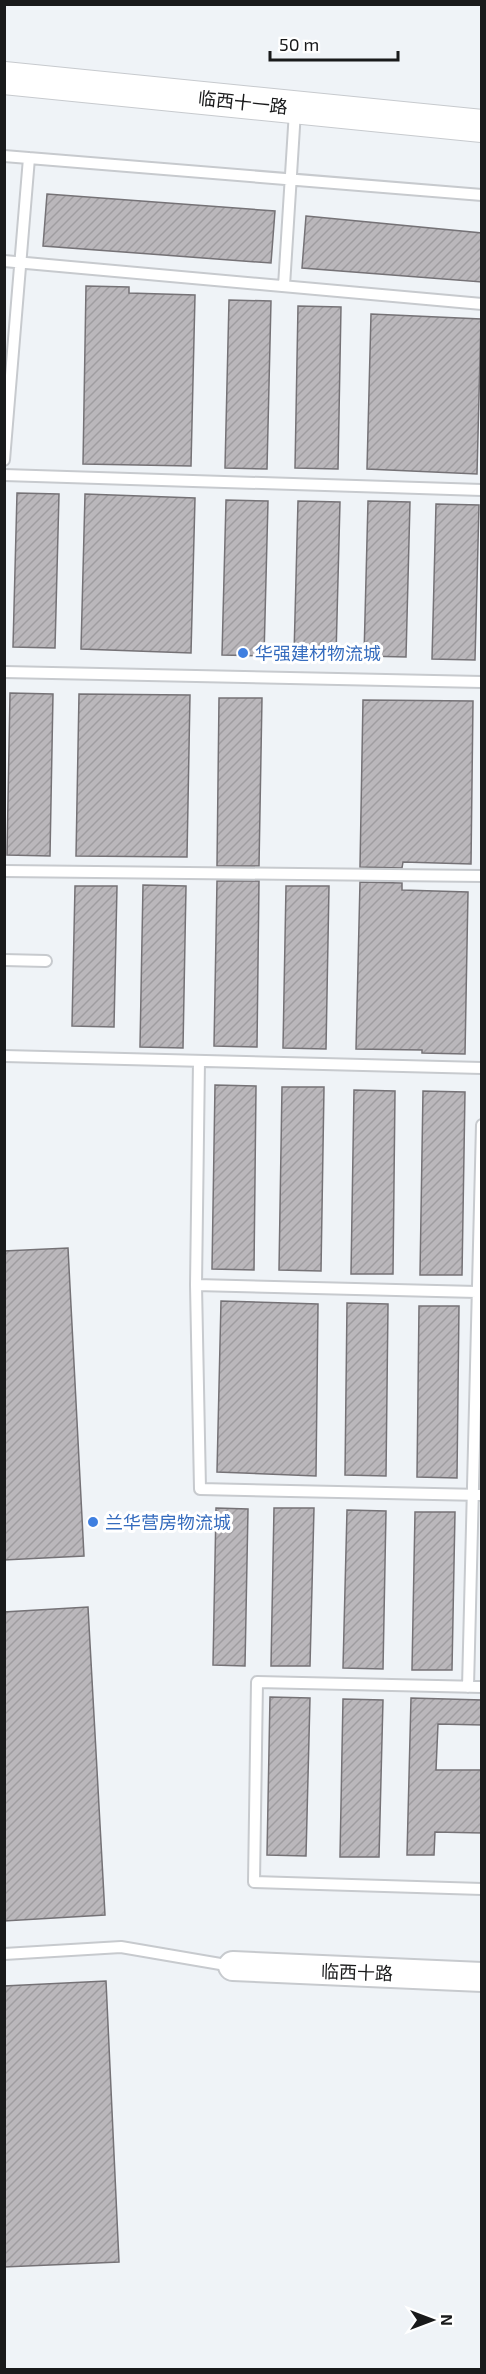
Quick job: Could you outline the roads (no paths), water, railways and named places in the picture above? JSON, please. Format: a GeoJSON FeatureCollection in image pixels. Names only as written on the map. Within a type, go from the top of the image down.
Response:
{"type":"FeatureCollection","features":[{"type":"Feature","properties":{"kind":"main road","name":"临西十一路"},"geometry":{"type":"LineString","coordinates":[[4,68],[482,114]]}},
{"type":"Feature","properties":{"kind":"main road","name":"临西十一路"},"geometry":{"type":"LineString","coordinates":[[4,78],[482,136]]}},
{"type":"Feature","properties":{"kind":"main road","name":"临西十一路"},"geometry":{"type":"LineString","coordinates":[[4,90],[295,114],[482,126]]}},
{"type":"Feature","properties":{"kind":"street","name":"临西十路"},"geometry":{"type":"LineString","coordinates":[[232,1966],[482,1977]]}},
{"type":"Feature","properties":{"kind":"lane"},"geometry":{"type":"LineString","coordinates":[[284,286],[295,114]]}},
{"type":"Feature","properties":{"kind":"lane"},"geometry":{"type":"LineString","coordinates":[[4,156],[482,195]]}},
{"type":"Feature","properties":{"kind":"lane"},"geometry":{"type":"LineString","coordinates":[[4,460],[28,158]]}},
{"type":"Feature","properties":{"kind":"lane"},"geometry":{"type":"LineString","coordinates":[[4,261],[482,304]]}},
{"type":"Feature","properties":{"kind":"lane"},"geometry":{"type":"LineString","coordinates":[[4,475],[482,490]]}},
{"type":"Feature","properties":{"kind":"lane"},"geometry":{"type":"LineString","coordinates":[[4,672],[482,682]]}},
{"type":"Feature","properties":{"kind":"lane"},"geometry":{"type":"LineString","coordinates":[[4,871],[482,876]]}},
{"type":"Feature","properties":{"kind":"lane"},"geometry":{"type":"LineString","coordinates":[[4,960],[46,961]]}},
{"type":"Feature","properties":{"kind":"lane"},"geometry":{"type":"LineString","coordinates":[[4,1056],[482,1068]]}},
{"type":"Feature","properties":{"kind":"lane"},"geometry":{"type":"LineString","coordinates":[[199,1061],[196,1285],[200,1489],[477,1495]]}},
{"type":"Feature","properties":{"kind":"lane"},"geometry":{"type":"LineString","coordinates":[[468,1687],[477,1495],[477,1292],[482,1125]]}},
{"type":"Feature","properties":{"kind":"lane"},"geometry":{"type":"LineString","coordinates":[[196,1285],[477,1292]]}},
{"type":"Feature","properties":{"kind":"lane"},"geometry":{"type":"LineString","coordinates":[[482,1687],[257,1682],[254,1882],[482,1889]]}},
{"type":"Feature","properties":{"kind":"lane"},"geometry":{"type":"LineString","coordinates":[[4,1954],[121,1947],[232,1966]]}},
{"type":"Feature","properties":{"kind":"place","name":"华强建材物流城"},"geometry":{"type":"Point","coordinates":[243,653]}},
{"type":"Feature","properties":{"kind":"place","name":"兰华营房物流城"},"geometry":{"type":"Point","coordinates":[93,1522]}}]}
